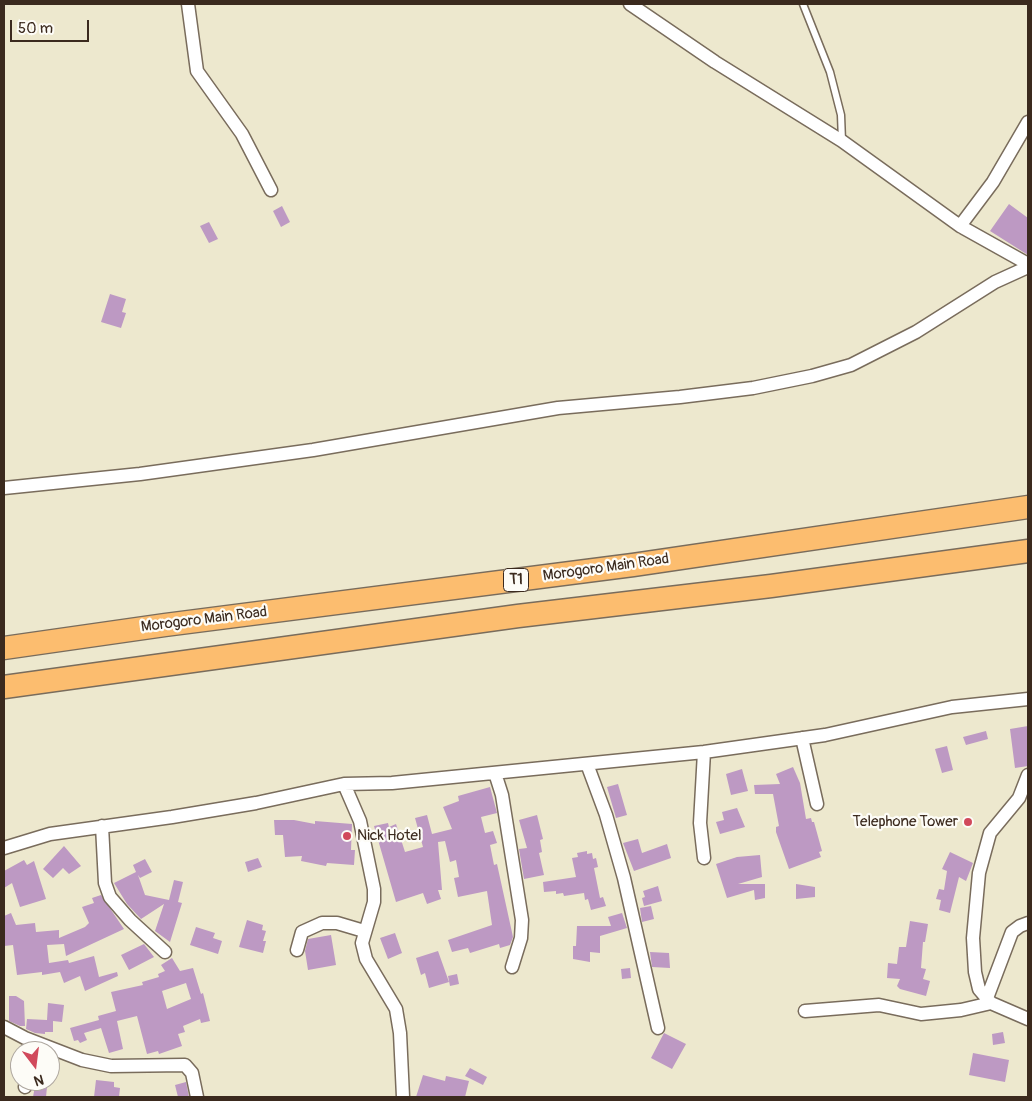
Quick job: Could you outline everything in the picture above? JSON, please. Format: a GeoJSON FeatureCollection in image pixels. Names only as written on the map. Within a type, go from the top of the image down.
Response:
{"type":"FeatureCollection","features":[{"type":"Feature","properties":{"kind":"highway","name":"Morogoro Main Road"},"geometry":{"type":"LineString","coordinates":[[4,648],[165,625],[633,565],[1028,507]]}},
{"type":"Feature","properties":{"kind":"highway"},"geometry":{"type":"LineString","coordinates":[[4,687],[518,616],[771,586],[1028,551]]}},
{"type":"Feature","properties":{"kind":"street"},"geometry":{"type":"LineString","coordinates":[[188,4],[197,71],[242,134],[271,190]]}},
{"type":"Feature","properties":{"kind":"street"},"geometry":{"type":"LineString","coordinates":[[630,4],[715,62],[842,141],[960,226],[1028,266]]}},
{"type":"Feature","properties":{"kind":"street"},"geometry":{"type":"LineString","coordinates":[[960,226],[993,182],[1028,122]]}},
{"type":"Feature","properties":{"kind":"street"},"geometry":{"type":"LineString","coordinates":[[4,488],[140,474],[313,450],[558,408],[753,388],[812,376],[851,366],[916,332],[995,282],[1028,266]]}},
{"type":"Feature","properties":{"kind":"street"},"geometry":{"type":"LineString","coordinates":[[4,848],[50,834],[256,803],[344,784],[392,783],[704,752],[802,738],[952,707],[1028,699]]}},
{"type":"Feature","properties":{"kind":"street"},"geometry":{"type":"LineString","coordinates":[[802,738],[817,804]]}},
{"type":"Feature","properties":{"kind":"street"},"geometry":{"type":"LineString","coordinates":[[704,752],[700,823],[704,858]]}},
{"type":"Feature","properties":{"kind":"street"},"geometry":{"type":"LineString","coordinates":[[587,764],[606,816],[624,878],[658,1028]]}},
{"type":"Feature","properties":{"kind":"street"},"geometry":{"type":"LineString","coordinates":[[495,773],[502,795],[522,920],[521,938],[512,967]]}},
{"type":"Feature","properties":{"kind":"street"},"geometry":{"type":"LineString","coordinates":[[1028,775],[1019,798],[990,833],[979,873],[973,954],[979,989],[989,1001],[1028,1019]]}},
{"type":"Feature","properties":{"kind":"street"},"geometry":{"type":"LineString","coordinates":[[344,784],[360,822],[371,868],[374,902],[362,943],[366,959],[396,1009],[400,1033],[403,1097]]}},
{"type":"Feature","properties":{"kind":"street"},"geometry":{"type":"LineString","coordinates":[[102,826],[105,882],[110,898],[130,920],[165,952]]}},
{"type":"Feature","properties":{"kind":"street"},"geometry":{"type":"LineString","coordinates":[[297,950],[302,932],[322,923],[337,923],[364,931]]}},
{"type":"Feature","properties":{"kind":"street"},"geometry":{"type":"LineString","coordinates":[[989,1001],[1012,932],[1028,923]]}},
{"type":"Feature","properties":{"kind":"street"},"geometry":{"type":"LineString","coordinates":[[805,1011],[879,1005],[921,1014],[960,1010],[989,1001]]}},
{"type":"Feature","properties":{"kind":"street"},"geometry":{"type":"LineString","coordinates":[[4,1027],[23,1041]]}},
{"type":"Feature","properties":{"kind":"street"},"geometry":{"type":"LineString","coordinates":[[60,1054],[111,1066],[185,1065],[192,1073],[197,1097]]}},
{"type":"Feature","properties":{"kind":"lane"},"geometry":{"type":"LineString","coordinates":[[802,4],[830,72],[842,115],[842,141]]}},
{"type":"Feature","properties":{"kind":"building"},"geometry":{"type":"Polygon","coordinates":[[[1009,204],[1028,218],[1028,255],[990,231],[1009,204]]]}},
{"type":"Feature","properties":{"kind":"building"},"geometry":{"type":"Polygon","coordinates":[[[282,206],[290,222],[281,227],[273,211],[282,206]]]}},
{"type":"Feature","properties":{"kind":"building"},"geometry":{"type":"Polygon","coordinates":[[[209,222],[218,239],[209,243],[200,226],[209,222]]]}},
{"type":"Feature","properties":{"kind":"building"},"geometry":{"type":"Polygon","coordinates":[[[110,294],[126,299],[122,312],[126,313],[121,328],[101,322],[110,294]]]}},
{"type":"Feature","properties":{"kind":"building"},"geometry":{"type":"Polygon","coordinates":[[[1028,726],[1028,766],[1015,768],[1010,729],[1028,726]]]}},
{"type":"Feature","properties":{"kind":"building"},"geometry":{"type":"Polygon","coordinates":[[[986,731],[988,739],[966,745],[963,737],[986,731]]]}},
{"type":"Feature","properties":{"kind":"building"},"geometry":{"type":"Polygon","coordinates":[[[947,746],[953,770],[942,773],[935,749],[947,746]]]}},
{"type":"Feature","properties":{"kind":"building"},"geometry":{"type":"Polygon","coordinates":[[[793,767],[800,783],[806,819],[811,818],[812,822],[814,822],[822,851],[819,852],[821,857],[789,869],[776,832],[776,827],[779,826],[773,794],[755,794],[754,785],[780,784],[776,774],[793,767]]]}},
{"type":"Feature","properties":{"kind":"building"},"geometry":{"type":"Polygon","coordinates":[[[742,769],[748,791],[731,795],[726,774],[742,769]]]}},
{"type":"Feature","properties":{"kind":"building"},"geometry":{"type":"Polygon","coordinates":[[[618,784],[627,815],[616,818],[607,787],[618,784]]]}},
{"type":"Feature","properties":{"kind":"building"},"geometry":{"type":"Polygon","coordinates":[[[490,787],[497,813],[481,817],[485,833],[493,831],[497,843],[490,845],[494,865],[497,864],[513,937],[510,945],[500,948],[499,944],[470,953],[468,948],[452,952],[448,940],[492,925],[487,891],[458,897],[454,878],[459,877],[456,860],[450,862],[445,841],[438,842],[442,890],[438,890],[441,899],[427,904],[423,893],[396,902],[374,826],[388,823],[389,827],[396,824],[405,852],[423,847],[415,818],[427,815],[432,834],[452,829],[443,807],[459,801],[458,796],[490,787]]]}},
{"type":"Feature","properties":{"kind":"building"},"geometry":{"type":"Polygon","coordinates":[[[737,808],[745,827],[720,834],[716,822],[724,820],[722,812],[737,808]]]}},
{"type":"Feature","properties":{"kind":"building"},"geometry":{"type":"Polygon","coordinates":[[[537,815],[543,839],[540,840],[542,852],[539,853],[544,875],[524,879],[519,849],[527,848],[519,820],[537,815]]]}},
{"type":"Feature","properties":{"kind":"building"},"geometry":{"type":"Polygon","coordinates":[[[274,820],[294,820],[315,824],[315,821],[352,824],[351,850],[355,850],[354,865],[327,863],[326,866],[301,861],[302,856],[285,857],[283,835],[275,835],[274,820]]]}},
{"type":"Feature","properties":{"kind":"building"},"geometry":{"type":"Polygon","coordinates":[[[638,839],[642,853],[667,844],[671,858],[634,871],[623,843],[638,839]]]}},
{"type":"Feature","properties":{"kind":"building"},"geometry":{"type":"Polygon","coordinates":[[[64,846],[81,866],[69,874],[63,868],[53,878],[43,869],[64,846]]]}},
{"type":"Feature","properties":{"kind":"building"},"geometry":{"type":"Polygon","coordinates":[[[587,851],[587,854],[592,853],[593,859],[596,858],[598,867],[594,868],[600,898],[603,897],[606,906],[591,910],[588,899],[585,900],[584,893],[564,896],[563,893],[556,894],[556,891],[544,892],[543,882],[576,877],[572,858],[578,857],[577,853],[587,851]]]}},
{"type":"Feature","properties":{"kind":"building"},"geometry":{"type":"Polygon","coordinates":[[[950,852],[973,863],[966,881],[959,877],[950,913],[939,910],[941,900],[936,899],[939,889],[944,890],[947,871],[942,869],[950,852]]]}},
{"type":"Feature","properties":{"kind":"building"},"geometry":{"type":"Polygon","coordinates":[[[760,855],[762,877],[738,884],[765,884],[765,898],[755,900],[754,890],[727,898],[716,864],[737,857],[760,855]]]}},
{"type":"Feature","properties":{"kind":"building"},"geometry":{"type":"Polygon","coordinates":[[[258,858],[262,867],[248,872],[245,862],[258,858]]]}},
{"type":"Feature","properties":{"kind":"building"},"geometry":{"type":"Polygon","coordinates":[[[145,859],[152,872],[140,878],[138,875],[145,895],[169,900],[174,880],[183,882],[178,902],[182,903],[170,942],[155,931],[164,904],[141,919],[127,904],[114,883],[136,872],[133,865],[145,859]]]}},
{"type":"Feature","properties":{"kind":"building"},"geometry":{"type":"Polygon","coordinates":[[[24,860],[27,865],[34,861],[46,899],[20,907],[12,883],[4,888],[4,871],[24,860]]]}},
{"type":"Feature","properties":{"kind":"building"},"geometry":{"type":"Polygon","coordinates":[[[796,884],[815,887],[815,897],[796,899],[796,884]]]}},
{"type":"Feature","properties":{"kind":"building"},"geometry":{"type":"Polygon","coordinates":[[[658,886],[662,901],[644,906],[642,898],[645,897],[643,891],[658,886]]]}},
{"type":"Feature","properties":{"kind":"building"},"geometry":{"type":"Polygon","coordinates":[[[101,895],[124,929],[66,956],[64,944],[47,945],[49,963],[68,960],[69,963],[94,956],[99,977],[117,972],[118,976],[85,991],[80,976],[64,983],[60,972],[42,975],[42,972],[17,975],[13,945],[4,946],[4,916],[11,913],[16,925],[35,923],[36,932],[59,930],[59,938],[85,927],[89,923],[82,907],[94,903],[92,898],[101,895]]]}},
{"type":"Feature","properties":{"kind":"building"},"geometry":{"type":"Polygon","coordinates":[[[651,906],[654,919],[642,922],[640,908],[651,906]]]}},
{"type":"Feature","properties":{"kind":"building"},"geometry":{"type":"Polygon","coordinates":[[[622,913],[627,928],[600,936],[600,953],[590,952],[590,962],[573,959],[573,946],[576,946],[577,926],[611,926],[608,917],[622,913]]]}},
{"type":"Feature","properties":{"kind":"building"},"geometry":{"type":"Polygon","coordinates":[[[247,920],[263,925],[262,930],[266,931],[263,941],[266,941],[263,953],[239,947],[247,920]]]}},
{"type":"Feature","properties":{"kind":"building"},"geometry":{"type":"Polygon","coordinates":[[[910,921],[928,924],[925,942],[923,942],[921,968],[926,969],[923,979],[930,981],[926,996],[900,989],[897,986],[900,979],[887,978],[888,963],[897,964],[899,947],[906,947],[910,921]]]}},
{"type":"Feature","properties":{"kind":"building"},"geometry":{"type":"Polygon","coordinates":[[[196,927],[215,933],[213,938],[222,941],[218,954],[190,945],[196,927]]]}},
{"type":"Feature","properties":{"kind":"building"},"geometry":{"type":"Polygon","coordinates":[[[395,933],[402,953],[388,959],[380,938],[395,933]]]}},
{"type":"Feature","properties":{"kind":"building"},"geometry":{"type":"Polygon","coordinates":[[[331,935],[336,965],[308,970],[305,951],[308,939],[331,935]]]}},
{"type":"Feature","properties":{"kind":"building"},"geometry":{"type":"Polygon","coordinates":[[[144,944],[154,957],[129,970],[121,955],[144,944]]]}},
{"type":"Feature","properties":{"kind":"building"},"geometry":{"type":"Polygon","coordinates":[[[438,951],[449,982],[429,988],[425,973],[421,975],[416,958],[438,951]]]}},
{"type":"Feature","properties":{"kind":"building"},"geometry":{"type":"Polygon","coordinates":[[[650,952],[669,953],[670,968],[652,967],[650,952]]]}},
{"type":"Feature","properties":{"kind":"building"},"geometry":{"type":"Polygon","coordinates":[[[172,958],[180,971],[193,968],[201,994],[203,993],[210,1021],[201,1023],[200,1019],[183,1026],[185,1032],[178,1034],[182,1046],[159,1054],[158,1051],[147,1054],[137,1016],[117,1021],[123,1049],[109,1053],[101,1028],[84,1033],[87,1040],[80,1043],[78,1040],[74,1041],[70,1028],[99,1020],[98,1016],[116,1011],[111,992],[143,985],[142,982],[159,977],[158,974],[165,971],[161,965],[172,958]],[[186,983],[162,991],[167,1009],[191,999],[186,983]]]}},
{"type":"Feature","properties":{"kind":"building"},"geometry":{"type":"Polygon","coordinates":[[[630,968],[631,978],[622,979],[621,969],[630,968]]]}},
{"type":"Feature","properties":{"kind":"building"},"geometry":{"type":"Polygon","coordinates":[[[457,974],[459,984],[450,986],[448,976],[457,974]]]}},
{"type":"Feature","properties":{"kind":"building"},"geometry":{"type":"Polygon","coordinates":[[[9,996],[16,996],[24,1001],[25,1026],[9,1021],[9,996]]]}},
{"type":"Feature","properties":{"kind":"building"},"geometry":{"type":"Polygon","coordinates":[[[48,1003],[64,1005],[62,1022],[53,1021],[53,1032],[45,1032],[45,1034],[35,1033],[26,1029],[27,1019],[47,1020],[48,1003]]]}},
{"type":"Feature","properties":{"kind":"building"},"geometry":{"type":"Polygon","coordinates":[[[1003,1032],[1005,1043],[993,1045],[992,1034],[1003,1032]]]}},
{"type":"Feature","properties":{"kind":"building"},"geometry":{"type":"Polygon","coordinates":[[[664,1033],[686,1044],[672,1069],[651,1058],[664,1033]]]}},
{"type":"Feature","properties":{"kind":"building"},"geometry":{"type":"Polygon","coordinates":[[[973,1053],[1009,1060],[1005,1082],[969,1075],[973,1053]]]}},
{"type":"Feature","properties":{"kind":"building"},"geometry":{"type":"Polygon","coordinates":[[[470,1068],[487,1077],[483,1085],[465,1076],[470,1068]]]}},
{"type":"Feature","properties":{"kind":"building"},"geometry":{"type":"Polygon","coordinates":[[[423,1075],[445,1081],[446,1076],[469,1081],[465,1097],[416,1097],[423,1075]]]}},
{"type":"Feature","properties":{"kind":"building"},"geometry":{"type":"Polygon","coordinates":[[[96,1080],[114,1082],[114,1087],[120,1088],[119,1097],[94,1097],[96,1080]]]}},
{"type":"Feature","properties":{"kind":"building"},"geometry":{"type":"Polygon","coordinates":[[[186,1082],[189,1097],[178,1097],[175,1085],[186,1082]]]}},
{"type":"Feature","properties":{"kind":"building"},"geometry":{"type":"Polygon","coordinates":[[[34,1091],[47,1091],[46,1097],[33,1097],[34,1091]]]}},
{"type":"Feature","properties":{"kind":"place","name":"Telephone Tower"},"geometry":{"type":"Point","coordinates":[968,822]}},
{"type":"Feature","properties":{"kind":"place","name":"Nick Hotel"},"geometry":{"type":"Point","coordinates":[347,836]}}]}
